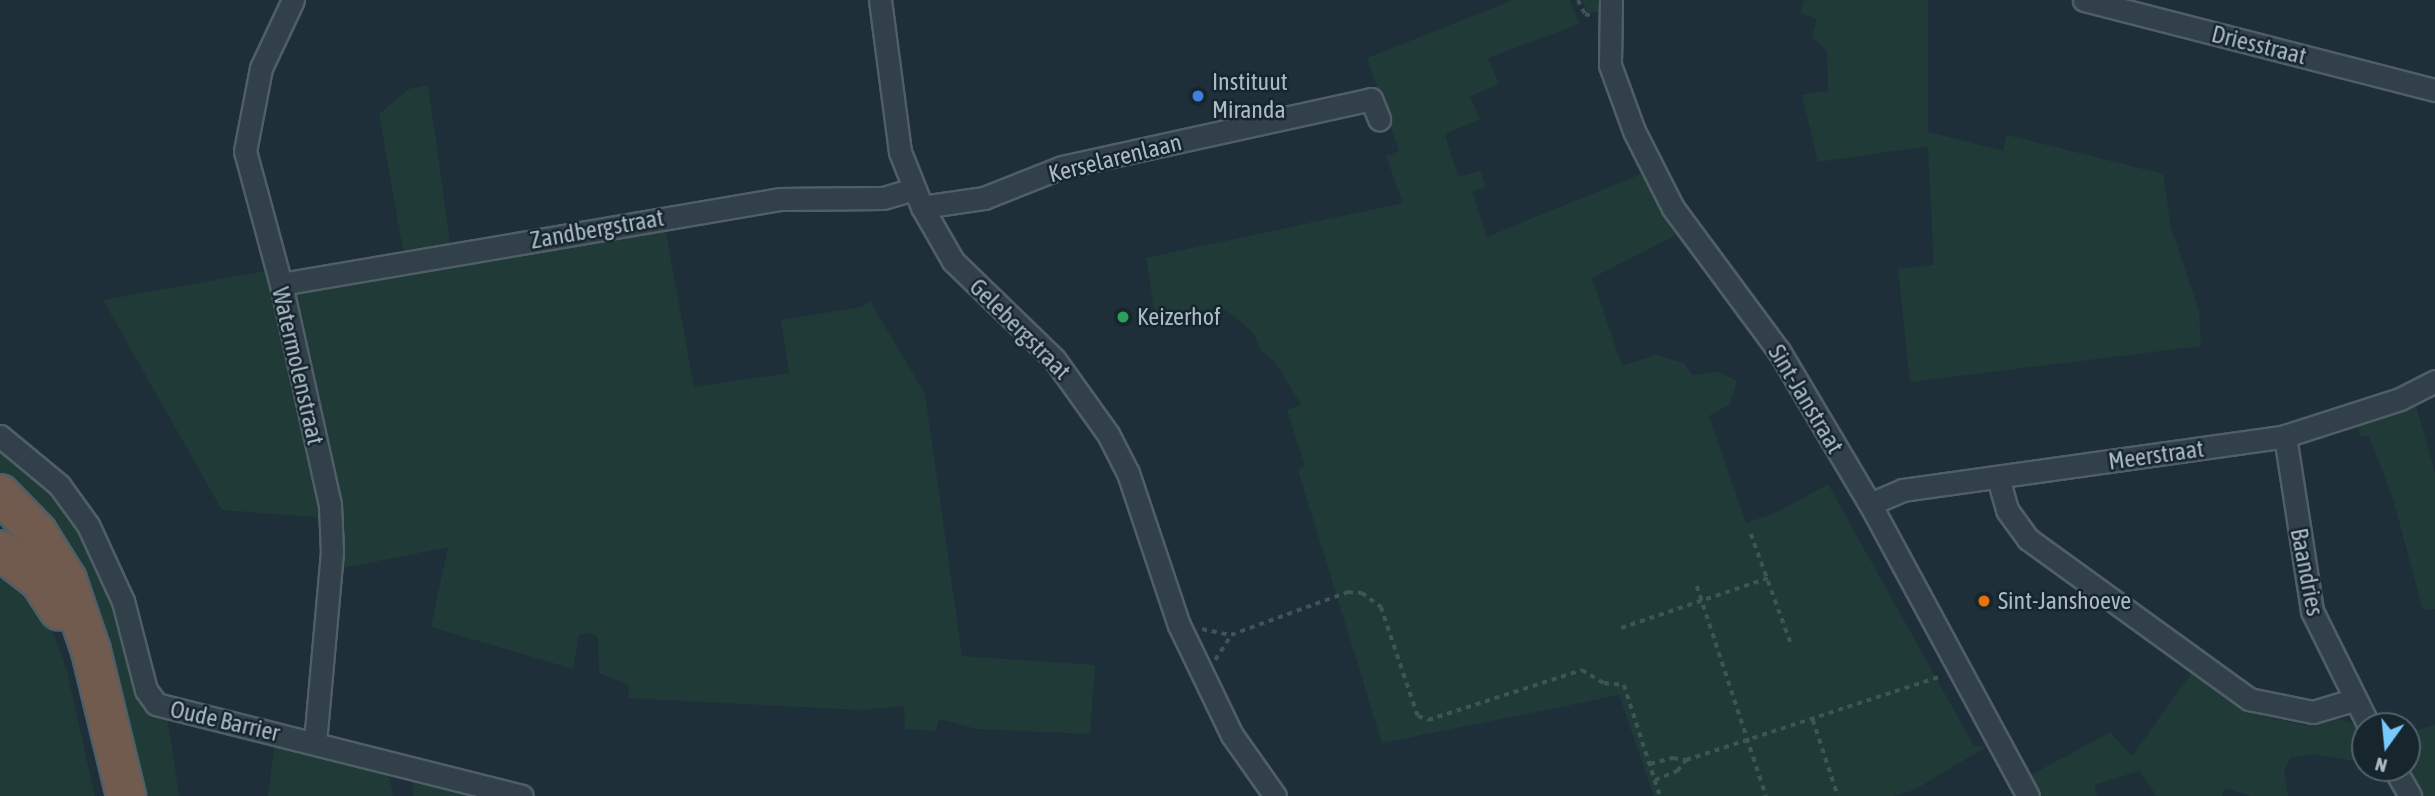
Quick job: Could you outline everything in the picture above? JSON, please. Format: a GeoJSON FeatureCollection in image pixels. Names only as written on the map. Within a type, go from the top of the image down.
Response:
{"type":"FeatureCollection","features":[{"type":"Feature","properties":{"kind":"highway"},"geometry":{"type":"LineString","coordinates":[[0,494],[37,532],[67,580],[91,652],[126,796]]}},
{"type":"Feature","properties":{"kind":"highway"},"geometry":{"type":"LineString","coordinates":[[0,550],[40,581],[69,631],[84,675],[110,796]]}},
{"type":"Feature","properties":{"kind":"street","name":"Watermolenstraat"},"geometry":{"type":"LineString","coordinates":[[293,0],[261,68],[245,151],[281,284],[330,505],[332,552],[315,743]]}},
{"type":"Feature","properties":{"kind":"street","name":"Gelebergstraat"},"geometry":{"type":"LineString","coordinates":[[880,0],[900,152],[918,198],[953,261],[1055,360],[1108,434],[1128,473],[1179,625],[1232,735],[1275,796]]}},
{"type":"Feature","properties":{"kind":"street","name":"Sint-Janstraat"},"geometry":{"type":"LineString","coordinates":[[1611,0],[1610,65],[1634,131],[1673,208],[1779,351],[1870,504],[2028,796]]}},
{"type":"Feature","properties":{"kind":"street","name":"Driesstraat"},"geometry":{"type":"LineString","coordinates":[[2084,0],[2435,90]]}},
{"type":"Feature","properties":{"kind":"street","name":"Kerselarenlaan"},"geometry":{"type":"LineString","coordinates":[[918,198],[984,198],[1062,167],[1371,99],[1379,119]]}},
{"type":"Feature","properties":{"kind":"street","name":"Zandbergstraat"},"geometry":{"type":"LineString","coordinates":[[281,284],[780,199],[918,198]]}},
{"type":"Feature","properties":{"kind":"street","name":"Meerstraat"},"geometry":{"type":"LineString","coordinates":[[1870,504],[1903,490],[2285,436],[2389,403],[2435,381]]}},
{"type":"Feature","properties":{"kind":"street","name":"Oude Barrier"},"geometry":{"type":"LineString","coordinates":[[0,436],[59,485],[88,525],[123,601],[146,690],[156,704],[522,796]]}},
{"type":"Feature","properties":{"kind":"street","name":"Baandries"},"geometry":{"type":"LineString","coordinates":[[2285,436],[2312,611],[2360,712]]}},
{"type":"Feature","properties":{"kind":"street"},"geometry":{"type":"LineString","coordinates":[[1998,478],[2007,510],[2028,539],[2249,699],[2313,712],[2353,700]]}},
{"type":"Feature","properties":{"kind":"path"},"geometry":{"type":"LineString","coordinates":[[1751,534],[1791,644]]}},
{"type":"Feature","properties":{"kind":"path"},"geometry":{"type":"LineString","coordinates":[[1621,628],[1768,578]]}},
{"type":"Feature","properties":{"kind":"path"},"geometry":{"type":"LineString","coordinates":[[1697,586],[1766,796]]}},
{"type":"Feature","properties":{"kind":"path"},"geometry":{"type":"LineString","coordinates":[[1204,678],[1231,635],[1348,592],[1362,593],[1381,607],[1418,716],[1428,720],[1583,670],[1604,683],[1624,685],[1660,796]]}},
{"type":"Feature","properties":{"kind":"path"},"geometry":{"type":"LineString","coordinates":[[1655,780],[1677,771],[1686,761],[1921,686],[1959,667]]}},
{"type":"Feature","properties":{"kind":"path"},"geometry":{"type":"LineString","coordinates":[[1813,720],[1838,796]]}},
{"type":"Feature","properties":{"kind":"path"},"geometry":{"type":"LineString","coordinates":[[1650,764],[1673,758],[1686,761]]}},
{"type":"Feature","properties":{"kind":"green space"},"geometry":{"type":"Polygon","coordinates":[[[1513,0],[1570,0],[1579,24],[1488,58],[1499,84],[1470,96],[1480,119],[1445,134],[1458,177],[1480,171],[1486,186],[1472,192],[1487,237],[1641,174],[1678,234],[1592,278],[1622,366],[1656,355],[1684,363],[1692,375],[1719,372],[1737,381],[1730,404],[1709,416],[1746,523],[1776,513],[1828,484],[1974,746],[1986,747],[1914,790],[1894,796],[1654,796],[1619,695],[1382,743],[1298,470],[1305,466],[1287,410],[1301,405],[1275,362],[1260,349],[1253,332],[1224,309],[1196,310],[1177,327],[1157,328],[1146,258],[1403,203],[1386,156],[1399,151],[1367,58],[1513,0]]]}},
{"type":"Feature","properties":{"kind":"green space"},"geometry":{"type":"Polygon","coordinates":[[[1582,0],[1602,0],[1599,13],[1587,12],[1582,0]]]}},
{"type":"Feature","properties":{"kind":"green space"},"geometry":{"type":"Polygon","coordinates":[[[1804,0],[1928,0],[1928,132],[2003,151],[2007,135],[2163,174],[2171,227],[2199,311],[2201,346],[1910,382],[1898,269],[1934,265],[1928,146],[1818,162],[1802,95],[1828,91],[1827,51],[1812,37],[1817,19],[1800,13],[1804,0]]]}},
{"type":"Feature","properties":{"kind":"green space"},"geometry":{"type":"Polygon","coordinates":[[[428,85],[451,249],[404,255],[379,114],[409,89],[428,85]]]}},
{"type":"Feature","properties":{"kind":"green space"},"geometry":{"type":"Polygon","coordinates":[[[664,222],[694,387],[789,373],[781,320],[862,307],[870,301],[925,394],[962,656],[1095,665],[1090,734],[977,729],[939,719],[936,731],[905,729],[904,706],[861,710],[628,698],[629,685],[599,673],[598,637],[591,633],[579,634],[573,669],[431,627],[448,547],[333,570],[293,294],[300,288],[664,222]]]}},
{"type":"Feature","properties":{"kind":"green space"},"geometry":{"type":"Polygon","coordinates":[[[272,270],[328,518],[222,510],[103,300],[272,270]]]}},
{"type":"Feature","properties":{"kind":"green space"},"geometry":{"type":"Polygon","coordinates":[[[2415,402],[2435,473],[2435,609],[2423,610],[2393,499],[2369,436],[2360,437],[2357,424],[2415,402]]]}},
{"type":"Feature","properties":{"kind":"green space"},"geometry":{"type":"Polygon","coordinates":[[[0,447],[43,478],[72,514],[114,598],[136,696],[146,711],[167,716],[179,796],[139,796],[6,480],[0,475],[0,447]]]}},
{"type":"Feature","properties":{"kind":"green space"},"geometry":{"type":"Polygon","coordinates":[[[0,566],[15,577],[50,624],[66,668],[95,796],[0,796],[0,566]]]}},
{"type":"Feature","properties":{"kind":"green space"},"geometry":{"type":"Polygon","coordinates":[[[2195,668],[2229,696],[2266,717],[2305,725],[2336,718],[2351,723],[2351,760],[2314,754],[2291,757],[2284,771],[2288,796],[2251,796],[2225,788],[2222,796],[2157,796],[2139,771],[2094,785],[2097,796],[2036,796],[2026,778],[2110,732],[2132,756],[2195,668]]]}},
{"type":"Feature","properties":{"kind":"green space"},"geometry":{"type":"Polygon","coordinates":[[[2435,725],[2435,796],[2422,796],[2414,782],[2421,782],[2421,729],[2435,725]]]}},
{"type":"Feature","properties":{"kind":"green space"},"geometry":{"type":"Polygon","coordinates":[[[275,742],[377,767],[389,777],[393,796],[268,796],[275,742]]]}},
{"type":"Feature","properties":{"kind":"green space"},"geometry":{"type":"Polygon","coordinates":[[[412,781],[482,796],[414,796],[412,781]]]}},
{"type":"Feature","properties":{"kind":"place","name":"Instituut Miranda"},"geometry":{"type":"Point","coordinates":[1198,96]}},
{"type":"Feature","properties":{"kind":"place","name":"Keizerhof"},"geometry":{"type":"Point","coordinates":[1123,317]}},
{"type":"Feature","properties":{"kind":"place","name":"Sint-Janshoeve"},"geometry":{"type":"Point","coordinates":[1984,601]}}]}
